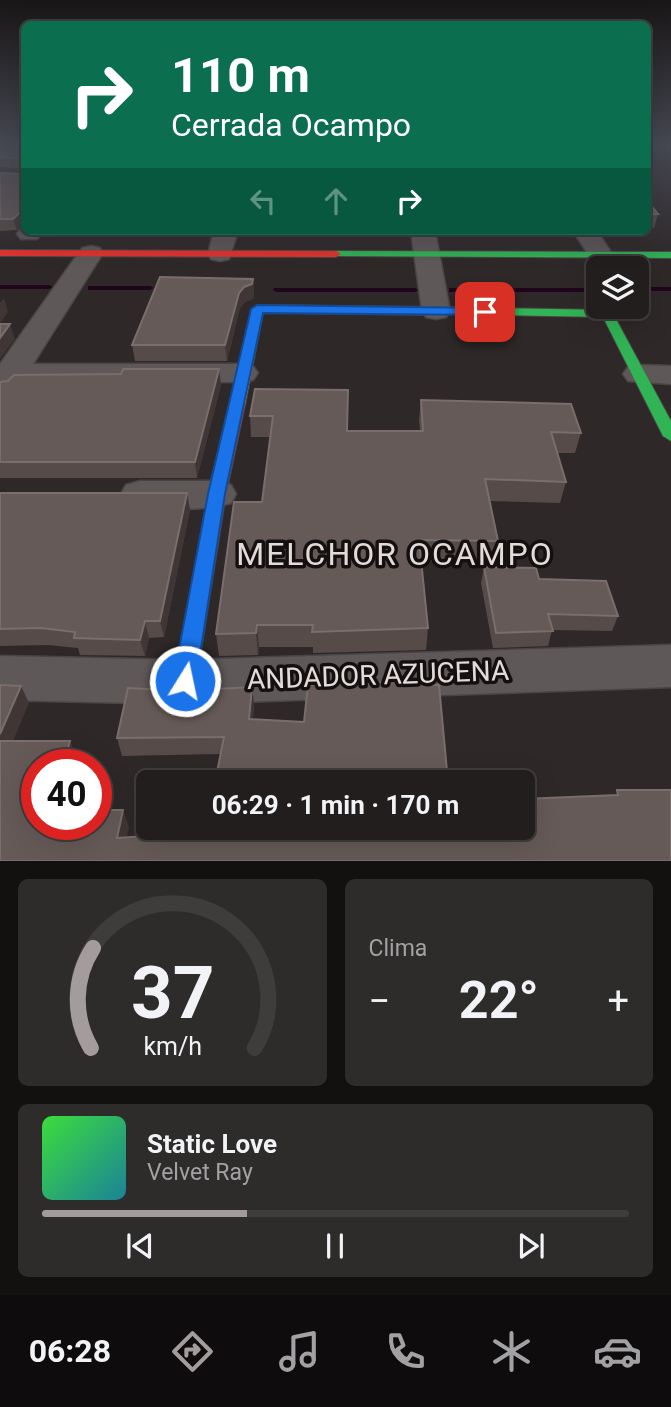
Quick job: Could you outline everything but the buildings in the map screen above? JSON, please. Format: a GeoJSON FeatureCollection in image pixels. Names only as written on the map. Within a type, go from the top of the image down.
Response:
{"type":"FeatureCollection","features":[{"type":"Feature","properties":{"kind":"street"},"geometry":{"type":"LineString","coordinates":[[588,235],[601,255]]}},
{"type":"Feature","properties":{"kind":"street"},"geometry":{"type":"LineString","coordinates":[[0,253],[91,253],[223,242],[425,243],[601,255],[671,255]]}},
{"type":"Feature","properties":{"kind":"street"},"geometry":{"type":"LineString","coordinates":[[425,243],[436,311]]}},
{"type":"Feature","properties":{"kind":"street"},"geometry":{"type":"LineString","coordinates":[[4,379],[91,253]]}},
{"type":"Feature","properties":{"kind":"street"},"geometry":{"type":"LineString","coordinates":[[185,681],[217,494],[257,309],[607,313],[671,436]]}},
{"type":"Feature","properties":{"kind":"street"},"geometry":{"type":"LineString","coordinates":[[4,379],[242,373]]}},
{"type":"Feature","properties":{"kind":"street"},"geometry":{"type":"LineString","coordinates":[[639,374],[671,375]]}},
{"type":"Feature","properties":{"kind":"street"},"geometry":{"type":"LineString","coordinates":[[108,494],[217,494]]}},
{"type":"Feature","properties":{"kind":"street","name":"ANDADOR AZUCENA"},"geometry":{"type":"LineString","coordinates":[[0,678],[185,681],[671,666]]}},
{"type":"Feature","properties":{"kind":"waterway"},"geometry":{"type":"LineString","coordinates":[[0,287],[49,287]]}},
{"type":"Feature","properties":{"kind":"waterway"},"geometry":{"type":"LineString","coordinates":[[91,288],[150,288]]}},
{"type":"Feature","properties":{"kind":"waterway"},"geometry":{"type":"LineString","coordinates":[[649,289],[671,289]]}},
{"type":"Feature","properties":{"kind":"waterway"},"geometry":{"type":"LineString","coordinates":[[277,290],[415,290]]}},
{"type":"Feature","properties":{"kind":"waterway"},"geometry":{"type":"LineString","coordinates":[[452,290],[586,290]]}},
{"type":"Feature","properties":{"kind":"traffic: fast"},"geometry":{"type":"LineString","coordinates":[[336,254],[671,255]]}},
{"type":"Feature","properties":{"kind":"traffic: fast"},"geometry":{"type":"LineString","coordinates":[[438,311],[607,313],[671,436]]}},
{"type":"Feature","properties":{"kind":"traffic: slow"},"geometry":{"type":"LineString","coordinates":[[237,405],[258,309],[438,311]]}},
{"type":"Feature","properties":{"kind":"traffic: jam"},"geometry":{"type":"LineString","coordinates":[[0,253],[336,254]]}},
{"type":"Feature","properties":{"kind":"traffic: jam"},"geometry":{"type":"LineString","coordinates":[[185,682],[217,494],[237,405]]}},
{"type":"Feature","properties":{"kind":"district","name":"MELCHOR OCAMPO"},"geometry":{"type":"Point","coordinates":[395,554]}},
{"type":"Feature","properties":{"kind":"route"},"geometry":{"type":"LineString","coordinates":[[185,681],[217,494],[257,309],[485,312]]}}]}
